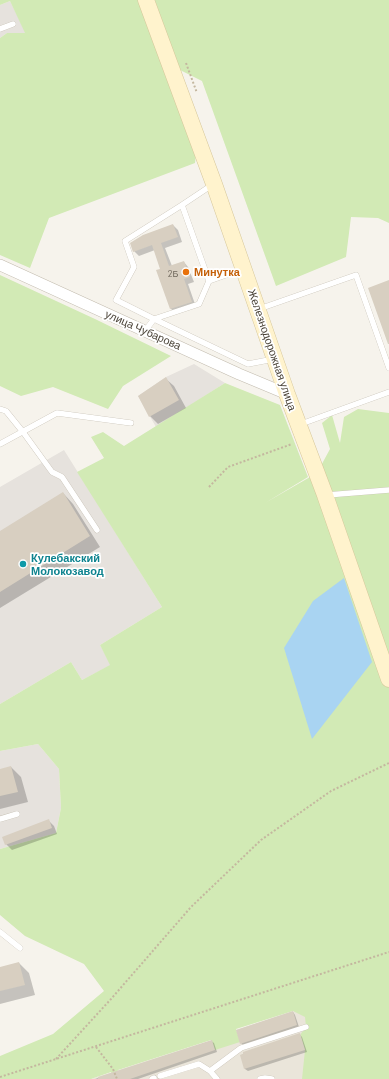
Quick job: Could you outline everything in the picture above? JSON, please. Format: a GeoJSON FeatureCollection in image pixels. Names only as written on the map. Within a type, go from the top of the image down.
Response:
{"type":"FeatureCollection","features":[{"type":"Feature","properties":{"kind":"street","name":"Железнодорожная улица"},"geometry":{"type":"LineString","coordinates":[[146,0],[214,184],[287,394],[325,495],[389,678]]}},
{"type":"Feature","properties":{"kind":"street","name":"улица Чубарова"},"geometry":{"type":"LineString","coordinates":[[0,266],[287,394]]}},
{"type":"Feature","properties":{"kind":"lane"},"geometry":{"type":"LineString","coordinates":[[0,29],[13,24]]}},
{"type":"Feature","properties":{"kind":"lane"},"geometry":{"type":"LineString","coordinates":[[214,184],[125,241],[134,267],[116,300],[248,364],[275,359]]}},
{"type":"Feature","properties":{"kind":"lane"},"geometry":{"type":"LineString","coordinates":[[145,331],[154,319],[199,304],[209,281],[182,204]]}},
{"type":"Feature","properties":{"kind":"lane"},"geometry":{"type":"LineString","coordinates":[[209,281],[244,269]]}},
{"type":"Feature","properties":{"kind":"lane"},"geometry":{"type":"LineString","coordinates":[[258,310],[356,275],[389,368]]}},
{"type":"Feature","properties":{"kind":"lane"},"geometry":{"type":"LineString","coordinates":[[298,425],[389,392]]}},
{"type":"Feature","properties":{"kind":"lane"},"geometry":{"type":"LineString","coordinates":[[0,409],[6,411],[52,472],[62,477],[97,530]]}},
{"type":"Feature","properties":{"kind":"lane"},"geometry":{"type":"LineString","coordinates":[[0,444],[57,413],[131,423]]}},
{"type":"Feature","properties":{"kind":"lane"},"geometry":{"type":"LineString","coordinates":[[325,495],[389,490]]}},
{"type":"Feature","properties":{"kind":"lane"},"geometry":{"type":"LineString","coordinates":[[0,819],[17,814]]}},
{"type":"Feature","properties":{"kind":"lane"},"geometry":{"type":"LineString","coordinates":[[0,932],[20,948]]}},
{"type":"Feature","properties":{"kind":"lane"},"geometry":{"type":"LineString","coordinates":[[210,1072],[241,1048],[306,1027]]}},
{"type":"Feature","properties":{"kind":"lane"},"geometry":{"type":"LineString","coordinates":[[155,1078],[199,1064],[217,1079]]}},
{"type":"Feature","properties":{"kind":"lane"},"geometry":{"type":"LineString","coordinates":[[260,1079],[272,1079]]}},
{"type":"Feature","properties":{"kind":"path"},"geometry":{"type":"LineString","coordinates":[[186,63],[197,93]]}},
{"type":"Feature","properties":{"kind":"path"},"geometry":{"type":"LineString","coordinates":[[209,487],[228,467],[304,440]]}},
{"type":"Feature","properties":{"kind":"path"},"geometry":{"type":"LineString","coordinates":[[56,1060],[191,907],[260,840],[331,791],[389,764]]}},
{"type":"Feature","properties":{"kind":"path"},"geometry":{"type":"LineString","coordinates":[[0,1077],[389,952]]}},
{"type":"Feature","properties":{"kind":"path"},"geometry":{"type":"LineString","coordinates":[[96,1047],[113,1069],[117,1079]]}},
{"type":"Feature","properties":{"kind":"shaded area"},"geometry":{"type":"Polygon","coordinates":[[[10,1],[26,33],[7,33],[0,38],[0,5],[10,1]]]}},
{"type":"Feature","properties":{"kind":"shaded area"},"geometry":{"type":"Polygon","coordinates":[[[194,364],[225,383],[156,427],[138,396],[166,377],[194,364]]]}},
{"type":"Feature","properties":{"kind":"shaded area"},"geometry":{"type":"Polygon","coordinates":[[[64,450],[162,607],[100,645],[111,665],[82,680],[71,662],[0,704],[0,487],[64,450]]]}},
{"type":"Feature","properties":{"kind":"shaded area"},"geometry":{"type":"Polygon","coordinates":[[[38,744],[59,769],[61,808],[56,833],[0,849],[0,751],[38,744]]]}},
{"type":"Feature","properties":{"kind":"shaded area"},"geometry":{"type":"Polygon","coordinates":[[[304,1008],[325,1079],[91,1079],[212,1040],[236,1030],[304,1008]]]}},
{"type":"Feature","properties":{"kind":"green space"},"geometry":{"type":"Polygon","coordinates":[[[0,0],[140,0],[196,153],[195,163],[49,218],[30,268],[0,255],[0,38],[7,33],[25,33],[10,1],[0,5],[0,0]]]}},
{"type":"Feature","properties":{"kind":"green space"},"geometry":{"type":"Polygon","coordinates":[[[152,0],[389,0],[389,223],[378,218],[351,217],[346,257],[276,286],[202,81],[178,69],[152,0]]]}},
{"type":"Feature","properties":{"kind":"green space"},"geometry":{"type":"Polygon","coordinates":[[[0,275],[171,356],[123,386],[108,409],[53,387],[21,396],[0,386],[0,275]]]}},
{"type":"Feature","properties":{"kind":"green space"},"geometry":{"type":"Polygon","coordinates":[[[225,383],[280,405],[308,477],[265,503],[317,473],[330,449],[322,423],[332,415],[340,443],[344,417],[358,409],[389,413],[389,1079],[302,1079],[305,1050],[300,1035],[306,1027],[305,1017],[293,1011],[236,1029],[240,1042],[215,1050],[211,1040],[118,1070],[113,1079],[111,1072],[91,1079],[0,1079],[0,1056],[53,1034],[104,991],[84,964],[25,936],[0,915],[0,849],[56,833],[61,808],[59,769],[38,744],[0,751],[0,704],[71,662],[82,680],[110,665],[100,645],[162,607],[77,472],[104,458],[91,437],[103,432],[124,446],[225,383]]]}},
{"type":"Feature","properties":{"kind":"water"},"geometry":{"type":"Polygon","coordinates":[[[344,578],[372,662],[312,739],[284,648],[313,601],[344,578]]]}},
{"type":"Feature","properties":{"kind":"building"},"geometry":{"type":"Polygon","coordinates":[[[173,224],[178,237],[161,243],[169,266],[184,261],[190,277],[184,279],[192,302],[170,309],[156,270],[160,269],[152,245],[133,252],[130,243],[143,235],[173,224]]]}},
{"type":"Feature","properties":{"kind":"building"},"geometry":{"type":"Polygon","coordinates":[[[389,280],[389,344],[388,344],[368,288],[389,280]]]}},
{"type":"Feature","properties":{"kind":"building"},"geometry":{"type":"Polygon","coordinates":[[[166,377],[179,400],[149,417],[138,396],[166,377]]]}},
{"type":"Feature","properties":{"kind":"building","name":"Кулебакский Молокозавод"},"geometry":{"type":"Polygon","coordinates":[[[63,492],[90,536],[0,592],[0,531],[63,492]]]}},
{"type":"Feature","properties":{"kind":"building"},"geometry":{"type":"Polygon","coordinates":[[[11,766],[18,792],[0,796],[0,769],[11,766]]]}},
{"type":"Feature","properties":{"kind":"building"},"geometry":{"type":"Polygon","coordinates":[[[49,819],[52,828],[5,845],[2,837],[49,819]]]}},
{"type":"Feature","properties":{"kind":"building"},"geometry":{"type":"Polygon","coordinates":[[[19,962],[25,985],[0,991],[0,967],[19,962]]]}},
{"type":"Feature","properties":{"kind":"building"},"geometry":{"type":"Polygon","coordinates":[[[293,1011],[297,1025],[240,1044],[236,1030],[293,1011]]]}},
{"type":"Feature","properties":{"kind":"building"},"geometry":{"type":"Polygon","coordinates":[[[300,1033],[305,1050],[244,1069],[240,1055],[243,1054],[243,1052],[300,1033]]]}},
{"type":"Feature","properties":{"kind":"building"},"geometry":{"type":"Polygon","coordinates":[[[212,1040],[215,1050],[130,1079],[98,1079],[98,1077],[212,1040]]]}},
{"type":"Feature","properties":{"kind":"place","name":"Минутка"},"geometry":{"type":"Point","coordinates":[186,272]}},
{"type":"Feature","properties":{"kind":"place","name":"Кулебакский Молокозавод"},"geometry":{"type":"Point","coordinates":[23,564]}}]}
